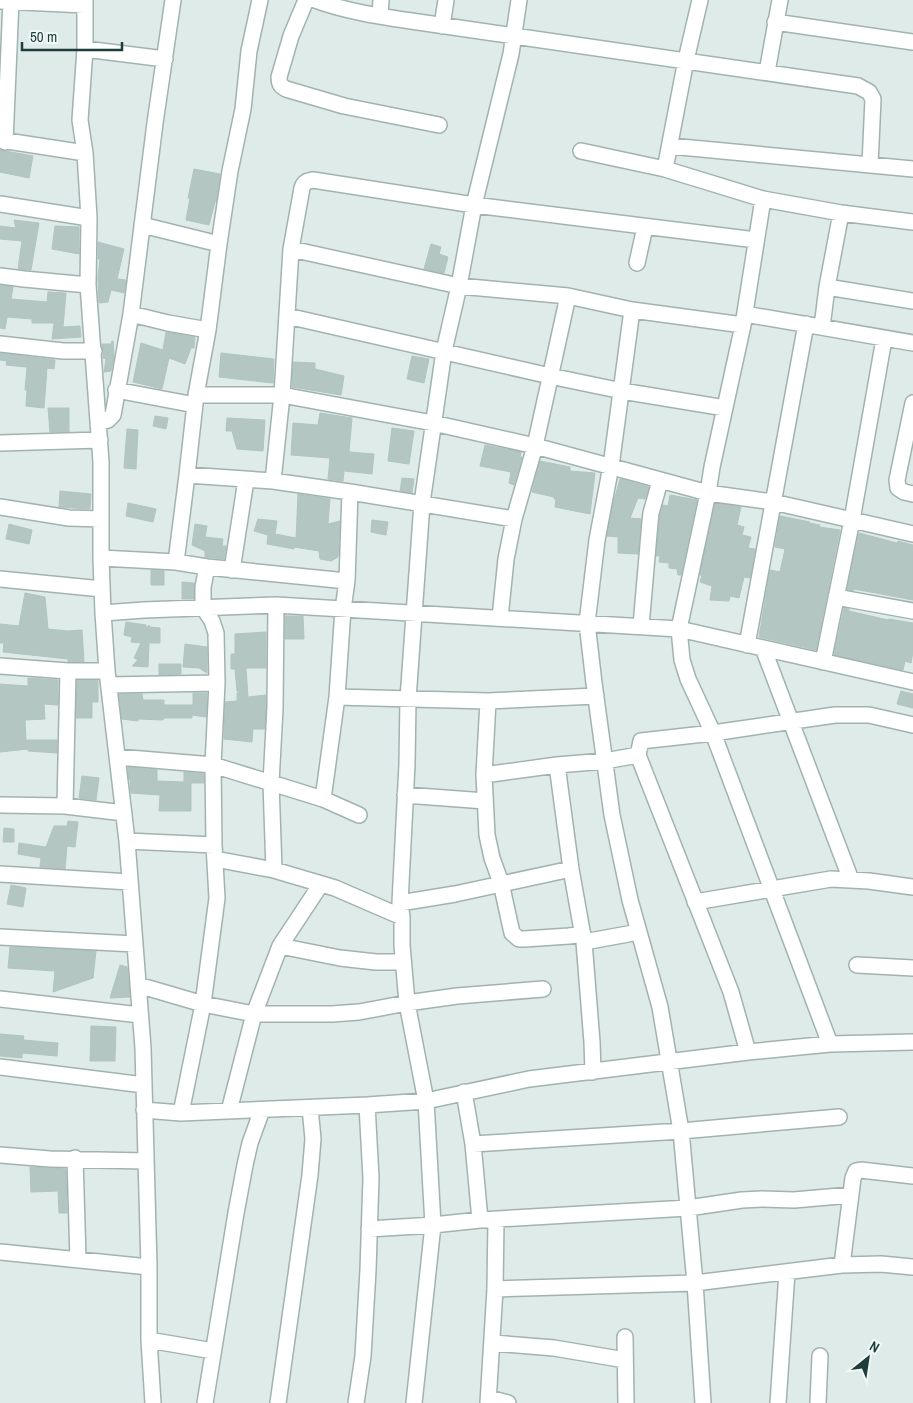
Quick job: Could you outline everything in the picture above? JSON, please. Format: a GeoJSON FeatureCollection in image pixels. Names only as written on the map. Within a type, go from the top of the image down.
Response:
{"type":"FeatureCollection","features":[{"type":"Feature","properties":{"kind":"street"},"geometry":{"type":"LineString","coordinates":[[99,423],[108,420],[113,415],[131,314],[173,0]]}},
{"type":"Feature","properties":{"kind":"street"},"geometry":{"type":"LineString","coordinates":[[176,562],[196,400],[208,330],[219,244],[230,171],[243,109],[249,51],[260,0]]}},
{"type":"Feature","properties":{"kind":"street"},"geometry":{"type":"LineString","coordinates":[[306,0],[279,77],[279,83],[282,87],[286,90],[344,106],[439,125]]}},
{"type":"Feature","properties":{"kind":"street"},"geometry":{"type":"LineString","coordinates":[[315,0],[380,16],[442,26],[858,86],[869,92],[873,99],[870,165]]}},
{"type":"Feature","properties":{"kind":"street"},"geometry":{"type":"LineString","coordinates":[[380,16],[381,0]]}},
{"type":"Feature","properties":{"kind":"street"},"geometry":{"type":"LineString","coordinates":[[442,26],[446,0]]}},
{"type":"Feature","properties":{"kind":"street"},"geometry":{"type":"LineString","coordinates":[[414,1403],[433,1225],[426,1101],[407,1003],[401,910],[408,698],[422,503],[444,351],[459,286],[474,205],[511,54],[519,0]]}},
{"type":"Feature","properties":{"kind":"street"},"geometry":{"type":"LineString","coordinates":[[665,169],[686,60],[700,0]]}},
{"type":"Feature","properties":{"kind":"street"},"geometry":{"type":"LineString","coordinates":[[767,72],[780,0]]}},
{"type":"Feature","properties":{"kind":"street"},"geometry":{"type":"LineString","coordinates":[[85,153],[2,141],[8,1],[85,3],[85,49],[80,120],[85,153],[89,218],[88,285],[100,440],[103,613],[108,678],[127,841],[140,1015],[144,1085],[149,1340],[153,1403]]}},
{"type":"Feature","properties":{"kind":"street"},"geometry":{"type":"LineString","coordinates":[[775,22],[913,42]]}},
{"type":"Feature","properties":{"kind":"street"},"geometry":{"type":"LineString","coordinates":[[85,49],[164,59]]}},
{"type":"Feature","properties":{"kind":"street"},"geometry":{"type":"LineString","coordinates":[[670,146],[913,169]]}},
{"type":"Feature","properties":{"kind":"street"},"geometry":{"type":"LineString","coordinates":[[582,152],[665,169],[763,199],[841,213],[913,222]]}},
{"type":"Feature","properties":{"kind":"street"},"geometry":{"type":"LineString","coordinates":[[273,481],[282,395],[291,249],[302,188],[307,181],[313,180],[474,205],[756,240]]}},
{"type":"Feature","properties":{"kind":"street"},"geometry":{"type":"LineString","coordinates":[[763,199],[744,319],[679,629],[682,660],[688,679],[713,733],[830,1044]]}},
{"type":"Feature","properties":{"kind":"street"},"geometry":{"type":"LineString","coordinates":[[0,204],[89,218]]}},
{"type":"Feature","properties":{"kind":"street"},"geometry":{"type":"LineString","coordinates":[[822,327],[827,287],[841,213]]}},
{"type":"Feature","properties":{"kind":"street"},"geometry":{"type":"LineString","coordinates":[[142,225],[219,244]]}},
{"type":"Feature","properties":{"kind":"street"},"geometry":{"type":"LineString","coordinates":[[637,263],[645,227]]}},
{"type":"Feature","properties":{"kind":"street"},"geometry":{"type":"LineString","coordinates":[[291,249],[459,286],[568,296],[632,310],[806,324],[913,343]]}},
{"type":"Feature","properties":{"kind":"street"},"geometry":{"type":"LineString","coordinates":[[0,276],[88,285]]}},
{"type":"Feature","properties":{"kind":"street"},"geometry":{"type":"LineString","coordinates":[[827,287],[913,301]]}},
{"type":"Feature","properties":{"kind":"street"},"geometry":{"type":"LineString","coordinates":[[500,618],[506,559],[514,519],[536,446],[568,296]]}},
{"type":"Feature","properties":{"kind":"street"},"geometry":{"type":"LineString","coordinates":[[632,310],[622,391],[597,540],[587,623],[612,815],[630,900],[660,1008],[681,1131],[695,1283],[703,1403]]}},
{"type":"Feature","properties":{"kind":"street"},"geometry":{"type":"LineString","coordinates":[[131,314],[208,330]]}},
{"type":"Feature","properties":{"kind":"street"},"geometry":{"type":"LineString","coordinates":[[287,316],[550,376],[622,391],[725,408]]}},
{"type":"Feature","properties":{"kind":"street"},"geometry":{"type":"LineString","coordinates":[[747,645],[806,324]]}},
{"type":"Feature","properties":{"kind":"street"},"geometry":{"type":"LineString","coordinates":[[823,662],[852,520],[884,339]]}},
{"type":"Feature","properties":{"kind":"street"},"geometry":{"type":"LineString","coordinates":[[0,344],[63,351],[94,351]]}},
{"type":"Feature","properties":{"kind":"street"},"geometry":{"type":"LineString","coordinates":[[116,390],[196,400],[282,395],[433,423],[536,446],[708,493],[773,502],[913,534]]}},
{"type":"Feature","properties":{"kind":"street"},"geometry":{"type":"LineString","coordinates":[[913,404],[897,480],[898,488],[913,494]]}},
{"type":"Feature","properties":{"kind":"street"},"geometry":{"type":"LineString","coordinates":[[0,443],[100,440]]}},
{"type":"Feature","properties":{"kind":"street"},"geometry":{"type":"LineString","coordinates":[[188,475],[273,481],[514,519]]}},
{"type":"Feature","properties":{"kind":"street"},"geometry":{"type":"LineString","coordinates":[[232,570],[246,480]]}},
{"type":"Feature","properties":{"kind":"street"},"geometry":{"type":"LineString","coordinates":[[641,626],[651,513],[660,481]]}},
{"type":"Feature","properties":{"kind":"street"},"geometry":{"type":"LineString","coordinates":[[323,800],[337,697],[343,609],[347,581],[350,492]]}},
{"type":"Feature","properties":{"kind":"street"},"geometry":{"type":"LineString","coordinates":[[0,507],[74,519],[101,519]]}},
{"type":"Feature","properties":{"kind":"street"},"geometry":{"type":"LineString","coordinates":[[101,558],[176,562],[232,570],[347,581]]}},
{"type":"Feature","properties":{"kind":"street"},"geometry":{"type":"LineString","coordinates":[[181,1113],[203,1004],[218,898],[213,765],[216,633],[212,621],[203,607],[203,587],[207,567]]}},
{"type":"Feature","properties":{"kind":"street"},"geometry":{"type":"LineString","coordinates":[[0,579],[102,589]]}},
{"type":"Feature","properties":{"kind":"street"},"geometry":{"type":"LineString","coordinates":[[836,597],[913,611]]}},
{"type":"Feature","properties":{"kind":"street"},"geometry":{"type":"LineString","coordinates":[[103,613],[276,605],[679,629],[913,682]]}},
{"type":"Feature","properties":{"kind":"street"},"geometry":{"type":"LineString","coordinates":[[274,870],[271,782],[275,708],[276,605]]}},
{"type":"Feature","properties":{"kind":"street"},"geometry":{"type":"LineString","coordinates":[[763,648],[851,880]]}},
{"type":"Feature","properties":{"kind":"street"},"geometry":{"type":"LineString","coordinates":[[0,666],[68,671],[108,678],[216,683]]}},
{"type":"Feature","properties":{"kind":"street"},"geometry":{"type":"LineString","coordinates":[[66,806],[68,671]]}},
{"type":"Feature","properties":{"kind":"street"},"geometry":{"type":"LineString","coordinates":[[337,697],[488,701],[596,696]]}},
{"type":"Feature","properties":{"kind":"street"},"geometry":{"type":"LineString","coordinates":[[488,701],[484,775],[487,835],[514,936],[518,939],[569,936],[584,938],[639,932]]}},
{"type":"Feature","properties":{"kind":"street"},"geometry":{"type":"LineString","coordinates":[[748,1052],[731,992],[638,755],[641,742],[835,715],[869,715],[913,725]]}},
{"type":"Feature","properties":{"kind":"street"},"geometry":{"type":"LineString","coordinates":[[484,775],[557,765],[605,761],[638,755]]}},
{"type":"Feature","properties":{"kind":"street"},"geometry":{"type":"LineString","coordinates":[[117,757],[213,765],[271,782],[359,815]]}},
{"type":"Feature","properties":{"kind":"street"},"geometry":{"type":"LineString","coordinates":[[557,765],[571,869],[584,938],[593,1072]]}},
{"type":"Feature","properties":{"kind":"street"},"geometry":{"type":"LineString","coordinates":[[405,795],[485,801]]}},
{"type":"Feature","properties":{"kind":"street"},"geometry":{"type":"LineString","coordinates":[[0,805],[66,806],[124,813]]}},
{"type":"Feature","properties":{"kind":"street"},"geometry":{"type":"LineString","coordinates":[[127,841],[215,852],[401,910],[455,894],[571,869]]}},
{"type":"Feature","properties":{"kind":"street"},"geometry":{"type":"LineString","coordinates":[[0,874],[130,882]]}},
{"type":"Feature","properties":{"kind":"street"},"geometry":{"type":"LineString","coordinates":[[695,902],[831,879],[913,887]]}},
{"type":"Feature","properties":{"kind":"street"},"geometry":{"type":"LineString","coordinates":[[229,1111],[254,1014],[280,946],[320,884]]}},
{"type":"Feature","properties":{"kind":"street"},"geometry":{"type":"LineString","coordinates":[[0,937],[135,944]]}},
{"type":"Feature","properties":{"kind":"street"},"geometry":{"type":"LineString","coordinates":[[280,946],[340,958],[376,962],[403,962]]}},
{"type":"Feature","properties":{"kind":"street"},"geometry":{"type":"LineString","coordinates":[[857,965],[913,968]]}},
{"type":"Feature","properties":{"kind":"street"},"geometry":{"type":"LineString","coordinates":[[138,986],[203,1004],[254,1014],[360,1012],[457,996],[543,989]]}},
{"type":"Feature","properties":{"kind":"street"},"geometry":{"type":"LineString","coordinates":[[0,999],[140,1015]]}},
{"type":"Feature","properties":{"kind":"street"},"geometry":{"type":"LineString","coordinates":[[144,1110],[181,1113],[426,1101],[530,1079],[748,1052],[830,1044],[913,1042]]}},
{"type":"Feature","properties":{"kind":"street"},"geometry":{"type":"LineString","coordinates":[[0,1067],[144,1085]]}},
{"type":"Feature","properties":{"kind":"street"},"geometry":{"type":"LineString","coordinates":[[464,1092],[473,1144],[480,1220]]}},
{"type":"Feature","properties":{"kind":"street"},"geometry":{"type":"LineString","coordinates":[[356,1403],[363,1356],[371,1178],[367,1105]]}},
{"type":"Feature","properties":{"kind":"street"},"geometry":{"type":"LineString","coordinates":[[278,1403],[310,1175],[313,1139],[310,1108]]}},
{"type":"Feature","properties":{"kind":"street"},"geometry":{"type":"LineString","coordinates":[[205,1403],[245,1165],[250,1143],[262,1110]]}},
{"type":"Feature","properties":{"kind":"street"},"geometry":{"type":"LineString","coordinates":[[473,1144],[681,1131],[839,1117]]}},
{"type":"Feature","properties":{"kind":"street"},"geometry":{"type":"LineString","coordinates":[[0,1155],[50,1159],[146,1161]]}},
{"type":"Feature","properties":{"kind":"street"},"geometry":{"type":"LineString","coordinates":[[74,1158],[78,1260]]}},
{"type":"Feature","properties":{"kind":"street"},"geometry":{"type":"LineString","coordinates":[[842,1265],[853,1178],[856,1171],[913,1176]]}},
{"type":"Feature","properties":{"kind":"street"},"geometry":{"type":"LineString","coordinates":[[369,1229],[480,1220],[688,1208],[742,1200],[794,1200],[851,1195]]}},
{"type":"Feature","properties":{"kind":"street"},"geometry":{"type":"LineString","coordinates":[[496,1220],[496,1289],[488,1401],[508,1403]]}},
{"type":"Feature","properties":{"kind":"street"},"geometry":{"type":"LineString","coordinates":[[0,1252],[149,1267]]}},
{"type":"Feature","properties":{"kind":"street"},"geometry":{"type":"LineString","coordinates":[[496,1289],[695,1283],[842,1265],[881,1264],[913,1267]]}},
{"type":"Feature","properties":{"kind":"street"},"geometry":{"type":"LineString","coordinates":[[778,1403],[787,1272]]}},
{"type":"Feature","properties":{"kind":"street"},"geometry":{"type":"LineString","coordinates":[[625,1337],[626,1403]]}},
{"type":"Feature","properties":{"kind":"street"},"geometry":{"type":"LineString","coordinates":[[149,1340],[213,1351]]}},
{"type":"Feature","properties":{"kind":"street"},"geometry":{"type":"LineString","coordinates":[[493,1344],[554,1348],[625,1360]]}},
{"type":"Feature","properties":{"kind":"street"},"geometry":{"type":"LineString","coordinates":[[818,1403],[820,1356]]}},
{"type":"Feature","properties":{"kind":"building"},"geometry":{"type":"Polygon","coordinates":[[[0,150],[33,156],[29,178],[0,172],[0,150]]]}},
{"type":"Feature","properties":{"kind":"building"},"geometry":{"type":"Polygon","coordinates":[[[194,169],[220,174],[216,202],[209,225],[186,220],[194,169]]]}},
{"type":"Feature","properties":{"kind":"building"},"geometry":{"type":"Polygon","coordinates":[[[14,220],[39,223],[31,270],[18,269],[22,241],[0,239],[0,226],[16,228],[14,220]]]}},
{"type":"Feature","properties":{"kind":"building"},"geometry":{"type":"Polygon","coordinates":[[[55,226],[79,227],[79,254],[52,249],[55,226]]]}},
{"type":"Feature","properties":{"kind":"building"},"geometry":{"type":"Polygon","coordinates":[[[98,242],[124,249],[117,279],[126,280],[124,293],[111,290],[108,302],[99,303],[98,277],[100,259],[98,259],[98,242]]]}},
{"type":"Feature","properties":{"kind":"building"},"geometry":{"type":"Polygon","coordinates":[[[431,244],[441,247],[439,254],[448,257],[444,273],[424,269],[431,244]]]}},
{"type":"Feature","properties":{"kind":"building"},"geometry":{"type":"Polygon","coordinates":[[[0,285],[13,287],[11,299],[47,302],[48,292],[66,293],[63,327],[80,326],[81,337],[52,339],[54,323],[32,323],[32,319],[7,317],[5,329],[0,328],[0,285]]]}},
{"type":"Feature","properties":{"kind":"building"},"geometry":{"type":"Polygon","coordinates":[[[166,332],[195,337],[194,348],[191,348],[185,364],[169,358],[162,389],[133,382],[141,343],[163,350],[166,332]]]}},
{"type":"Feature","properties":{"kind":"building"},"geometry":{"type":"Polygon","coordinates":[[[112,341],[114,357],[111,371],[104,372],[106,359],[103,358],[102,344],[111,344],[112,341]]]}},
{"type":"Feature","properties":{"kind":"building"},"geometry":{"type":"Polygon","coordinates":[[[0,353],[55,360],[54,369],[47,368],[44,408],[26,406],[27,367],[6,365],[7,361],[0,360],[0,353]]]}},
{"type":"Feature","properties":{"kind":"building"},"geometry":{"type":"Polygon","coordinates":[[[221,353],[274,359],[273,383],[219,377],[221,353]]]}},
{"type":"Feature","properties":{"kind":"building"},"geometry":{"type":"Polygon","coordinates":[[[412,356],[429,359],[424,383],[407,379],[412,356]]]}},
{"type":"Feature","properties":{"kind":"building"},"geometry":{"type":"Polygon","coordinates":[[[293,362],[315,363],[315,369],[344,376],[341,395],[292,387],[293,362]]]}},
{"type":"Feature","properties":{"kind":"building"},"geometry":{"type":"Polygon","coordinates":[[[48,408],[69,408],[69,432],[50,432],[48,408]]]}},
{"type":"Feature","properties":{"kind":"building"},"geometry":{"type":"Polygon","coordinates":[[[320,413],[352,418],[349,452],[374,454],[372,474],[344,471],[343,481],[328,479],[330,458],[291,455],[293,423],[318,425],[320,413]]]}},
{"type":"Feature","properties":{"kind":"building"},"geometry":{"type":"Polygon","coordinates":[[[155,416],[168,418],[166,429],[153,426],[155,416]]]}},
{"type":"Feature","properties":{"kind":"building"},"geometry":{"type":"Polygon","coordinates":[[[227,418],[265,420],[263,451],[237,449],[232,431],[226,431],[227,418]]]}},
{"type":"Feature","properties":{"kind":"building"},"geometry":{"type":"Polygon","coordinates":[[[392,428],[414,431],[409,464],[388,461],[392,428]]]}},
{"type":"Feature","properties":{"kind":"building"},"geometry":{"type":"Polygon","coordinates":[[[127,429],[138,430],[136,469],[124,468],[127,429]]]}},
{"type":"Feature","properties":{"kind":"building"},"geometry":{"type":"Polygon","coordinates":[[[485,445],[521,452],[520,457],[522,457],[514,485],[509,483],[511,472],[480,466],[485,445]]]}},
{"type":"Feature","properties":{"kind":"building"},"geometry":{"type":"Polygon","coordinates":[[[540,461],[570,467],[570,471],[595,473],[590,514],[555,507],[556,499],[554,497],[532,492],[540,461]]]}},
{"type":"Feature","properties":{"kind":"building"},"geometry":{"type":"Polygon","coordinates":[[[402,478],[414,479],[412,493],[400,491],[402,478]]]}},
{"type":"Feature","properties":{"kind":"building"},"geometry":{"type":"Polygon","coordinates":[[[620,479],[649,487],[645,499],[638,498],[630,518],[641,519],[638,554],[618,553],[618,537],[607,536],[620,479]]]}},
{"type":"Feature","properties":{"kind":"building"},"geometry":{"type":"Polygon","coordinates":[[[60,491],[91,494],[90,509],[59,507],[60,491]]]}},
{"type":"Feature","properties":{"kind":"building"},"geometry":{"type":"Polygon","coordinates":[[[298,494],[330,499],[328,524],[340,521],[338,557],[331,561],[320,559],[319,551],[267,544],[268,535],[254,531],[258,519],[277,521],[275,534],[296,538],[298,494]]]}},
{"type":"Feature","properties":{"kind":"building"},"geometry":{"type":"Polygon","coordinates":[[[670,495],[697,500],[681,575],[678,575],[677,569],[669,568],[669,563],[659,562],[660,556],[656,556],[660,515],[663,505],[668,506],[670,495]]]}},
{"type":"Feature","properties":{"kind":"building"},"geometry":{"type":"Polygon","coordinates":[[[128,503],[156,509],[153,522],[126,516],[128,503]]]}},
{"type":"Feature","properties":{"kind":"building"},"geometry":{"type":"Polygon","coordinates":[[[715,503],[741,507],[737,525],[744,527],[742,535],[751,537],[748,548],[755,549],[750,578],[744,577],[739,598],[730,596],[729,601],[710,600],[712,586],[700,582],[715,503]]]}},
{"type":"Feature","properties":{"kind":"building"},"geometry":{"type":"Polygon","coordinates":[[[780,516],[810,522],[820,525],[819,527],[840,530],[816,650],[759,637],[770,570],[780,572],[785,549],[775,547],[780,516]]]}},
{"type":"Feature","properties":{"kind":"building"},"geometry":{"type":"Polygon","coordinates":[[[372,520],[388,522],[386,535],[371,532],[372,520]]]}},
{"type":"Feature","properties":{"kind":"building"},"geometry":{"type":"Polygon","coordinates":[[[9,524],[32,530],[29,544],[6,539],[9,524]]]}},
{"type":"Feature","properties":{"kind":"building"},"geometry":{"type":"Polygon","coordinates":[[[195,524],[207,526],[205,537],[223,539],[222,546],[226,546],[224,559],[205,557],[205,551],[192,545],[195,524]]]}},
{"type":"Feature","properties":{"kind":"building"},"geometry":{"type":"Polygon","coordinates":[[[859,533],[897,543],[898,541],[913,545],[913,600],[854,589],[853,591],[847,590],[859,533]]]}},
{"type":"Feature","properties":{"kind":"building"},"geometry":{"type":"Polygon","coordinates":[[[151,570],[164,571],[164,585],[151,585],[151,570]]]}},
{"type":"Feature","properties":{"kind":"building"},"geometry":{"type":"Polygon","coordinates":[[[182,582],[194,583],[194,599],[182,599],[182,582]]]}},
{"type":"Feature","properties":{"kind":"building"},"geometry":{"type":"Polygon","coordinates":[[[25,593],[45,597],[48,629],[82,630],[84,662],[68,662],[68,659],[3,652],[4,643],[0,643],[0,624],[19,626],[25,593]]]}},
{"type":"Feature","properties":{"kind":"building"},"geometry":{"type":"Polygon","coordinates":[[[844,608],[849,609],[849,611],[888,620],[913,623],[911,663],[905,661],[903,670],[834,655],[844,608]]]}},
{"type":"Feature","properties":{"kind":"building"},"geometry":{"type":"Polygon","coordinates":[[[285,616],[303,616],[304,639],[285,639],[285,616]]]}},
{"type":"Feature","properties":{"kind":"building"},"geometry":{"type":"Polygon","coordinates":[[[126,622],[160,628],[160,643],[149,643],[148,667],[132,666],[138,660],[134,658],[141,643],[131,642],[132,637],[124,635],[126,622]]]}},
{"type":"Feature","properties":{"kind":"building"},"geometry":{"type":"Polygon","coordinates":[[[266,632],[266,668],[246,668],[248,697],[266,695],[265,729],[253,729],[252,742],[224,739],[225,702],[237,701],[237,693],[240,693],[237,691],[235,669],[231,669],[231,654],[235,654],[235,634],[266,632]]]}},
{"type":"Feature","properties":{"kind":"building"},"geometry":{"type":"Polygon","coordinates":[[[185,644],[207,647],[207,673],[199,668],[183,667],[185,644]]]}},
{"type":"Feature","properties":{"kind":"building"},"geometry":{"type":"Polygon","coordinates":[[[159,664],[181,664],[181,674],[159,675],[159,664]]]}},
{"type":"Feature","properties":{"kind":"building"},"geometry":{"type":"Polygon","coordinates":[[[28,678],[58,680],[58,705],[44,704],[45,719],[25,720],[26,740],[57,740],[57,753],[28,751],[28,749],[0,752],[0,684],[28,686],[28,678]]]}},
{"type":"Feature","properties":{"kind":"building"},"geometry":{"type":"Polygon","coordinates":[[[77,680],[98,680],[98,702],[92,702],[92,718],[76,718],[77,680]]]}},
{"type":"Feature","properties":{"kind":"building"},"geometry":{"type":"Polygon","coordinates":[[[901,691],[913,694],[913,708],[897,704],[901,691]]]}},
{"type":"Feature","properties":{"kind":"building"},"geometry":{"type":"Polygon","coordinates":[[[193,693],[207,693],[206,717],[192,715],[192,718],[138,719],[138,721],[122,719],[119,694],[142,694],[143,700],[164,700],[164,705],[193,705],[193,693]]]}},
{"type":"Feature","properties":{"kind":"building"},"geometry":{"type":"Polygon","coordinates":[[[128,767],[157,770],[157,781],[184,782],[184,772],[204,774],[204,783],[191,783],[191,811],[159,811],[160,795],[131,793],[128,767]]]}},
{"type":"Feature","properties":{"kind":"building"},"geometry":{"type":"Polygon","coordinates":[[[82,776],[99,778],[96,800],[79,798],[82,776]]]}},
{"type":"Feature","properties":{"kind":"building"},"geometry":{"type":"Polygon","coordinates":[[[68,821],[78,822],[75,847],[67,846],[65,869],[40,867],[41,858],[18,854],[19,843],[46,847],[54,826],[67,826],[68,821]]]}},
{"type":"Feature","properties":{"kind":"building"},"geometry":{"type":"Polygon","coordinates":[[[4,828],[14,829],[14,842],[3,842],[4,828]]]}},
{"type":"Feature","properties":{"kind":"building"},"geometry":{"type":"Polygon","coordinates":[[[11,885],[26,888],[23,907],[7,904],[11,885]]]}},
{"type":"Feature","properties":{"kind":"building"},"geometry":{"type":"Polygon","coordinates":[[[10,947],[96,951],[93,978],[53,992],[55,971],[8,968],[10,947]]]}},
{"type":"Feature","properties":{"kind":"building"},"geometry":{"type":"Polygon","coordinates":[[[120,965],[127,967],[130,997],[110,998],[120,965]]]}},
{"type":"Feature","properties":{"kind":"building"},"geometry":{"type":"Polygon","coordinates":[[[91,1026],[116,1027],[115,1061],[90,1061],[91,1026]]]}},
{"type":"Feature","properties":{"kind":"building"},"geometry":{"type":"Polygon","coordinates":[[[0,1034],[24,1036],[23,1040],[58,1043],[57,1056],[22,1053],[22,1058],[0,1056],[0,1034]]]}},
{"type":"Feature","properties":{"kind":"building"},"geometry":{"type":"Polygon","coordinates":[[[30,1167],[66,1169],[67,1213],[59,1213],[58,1191],[31,1192],[30,1167]]]}}]}
